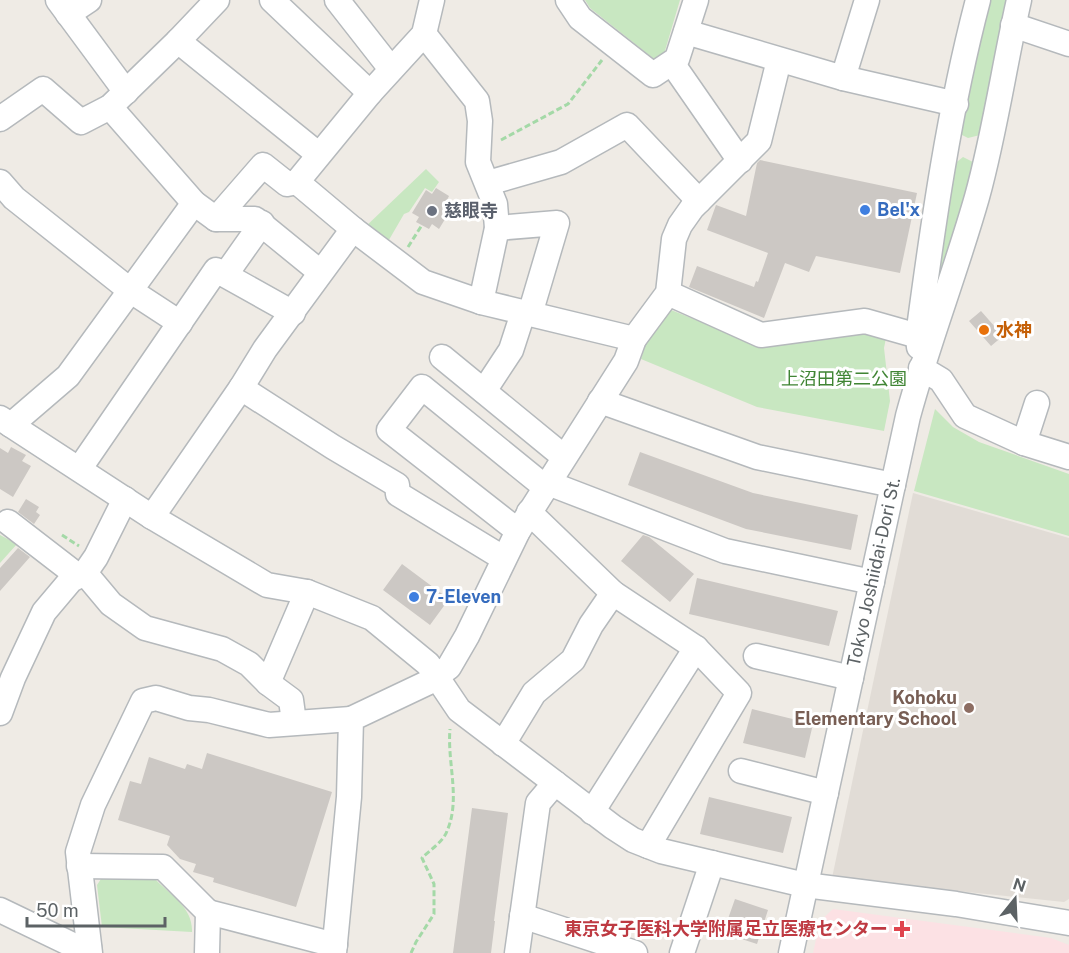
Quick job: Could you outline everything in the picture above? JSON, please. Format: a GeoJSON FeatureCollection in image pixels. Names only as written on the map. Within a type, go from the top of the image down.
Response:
{"type":"FeatureCollection","features":[{"type":"Feature","properties":{"kind":"street"},"geometry":{"type":"LineString","coordinates":[[89,0],[63,7],[118,99],[194,203],[216,219],[255,219],[320,272]]}},
{"type":"Feature","properties":{"kind":"street"},"geometry":{"type":"LineString","coordinates":[[0,119],[43,89],[81,122],[118,99],[178,41],[196,9],[217,0]]}},
{"type":"Feature","properties":{"kind":"street"},"geometry":{"type":"LineString","coordinates":[[272,0],[370,93]]}},
{"type":"Feature","properties":{"kind":"street"},"geometry":{"type":"LineString","coordinates":[[337,0],[391,69]]}},
{"type":"Feature","properties":{"kind":"street"},"geometry":{"type":"LineString","coordinates":[[297,182],[370,93],[424,34],[432,0]]}},
{"type":"Feature","properties":{"kind":"street"},"geometry":{"type":"LineString","coordinates":[[568,0],[580,18],[653,75],[676,59],[696,0]]}},
{"type":"Feature","properties":{"kind":"street"},"geometry":{"type":"LineString","coordinates":[[843,78],[867,0]]}},
{"type":"Feature","properties":{"kind":"street","name":"Tokyo Joshiidai-Dori St."},"geometry":{"type":"LineString","coordinates":[[921,368],[918,336],[940,182],[968,37],[978,0]]}},
{"type":"Feature","properties":{"kind":"street","name":"Tokyo Joshiidai-Dori St."},"geometry":{"type":"LineString","coordinates":[[791,953],[908,416],[989,153],[1019,0]]}},
{"type":"Feature","properties":{"kind":"street"},"geometry":{"type":"LineString","coordinates":[[1013,25],[1069,44]]}},
{"type":"Feature","properties":{"kind":"street"},"geometry":{"type":"LineString","coordinates":[[686,32],[843,78],[956,104]]}},
{"type":"Feature","properties":{"kind":"street"},"geometry":{"type":"LineString","coordinates":[[424,34],[477,101],[480,121],[477,162],[488,183],[495,204],[497,228],[482,302]]}},
{"type":"Feature","properties":{"kind":"street"},"geometry":{"type":"LineString","coordinates":[[178,41],[318,154]]}},
{"type":"Feature","properties":{"kind":"street"},"geometry":{"type":"LineString","coordinates":[[0,910],[78,948],[89,950],[78,852],[93,805],[143,701],[156,698],[189,708],[209,710],[269,724],[351,719],[438,677],[449,667],[467,636],[523,521],[626,361],[634,339],[668,293],[674,239],[680,225],[699,201],[759,141],[779,60]]}},
{"type":"Feature","properties":{"kind":"street"},"geometry":{"type":"LineString","coordinates":[[672,63],[740,161]]}},
{"type":"Feature","properties":{"kind":"street"},"geometry":{"type":"LineString","coordinates":[[488,183],[561,162],[627,125],[699,201]]}},
{"type":"Feature","properties":{"kind":"street"},"geometry":{"type":"LineString","coordinates":[[216,219],[262,165],[287,183],[297,182],[352,229],[423,282],[482,302],[634,339]]}},
{"type":"Feature","properties":{"kind":"street"},"geometry":{"type":"LineString","coordinates":[[0,182],[14,198],[131,291],[180,322]]}},
{"type":"Feature","properties":{"kind":"street"},"geometry":{"type":"LineString","coordinates":[[194,203],[68,376],[5,421],[152,517],[267,585],[307,592],[372,618],[428,664],[459,710],[592,812],[633,840],[712,863],[805,885],[956,904],[1069,923]]}},
{"type":"Feature","properties":{"kind":"street"},"geometry":{"type":"LineString","coordinates":[[225,274],[261,223]]}},
{"type":"Feature","properties":{"kind":"street"},"geometry":{"type":"LineString","coordinates":[[484,391],[511,350],[527,314],[556,223],[497,228]]}},
{"type":"Feature","properties":{"kind":"street"},"geometry":{"type":"LineString","coordinates":[[152,517],[352,229]]}},
{"type":"Feature","properties":{"kind":"street"},"geometry":{"type":"LineString","coordinates":[[80,468],[216,270],[293,313]]}},
{"type":"Feature","properties":{"kind":"street"},"geometry":{"type":"LineString","coordinates":[[668,293],[761,335],[865,321],[918,336]]}},
{"type":"Feature","properties":{"kind":"street"},"geometry":{"type":"LineString","coordinates":[[442,357],[564,457]]}},
{"type":"Feature","properties":{"kind":"street"},"geometry":{"type":"LineString","coordinates":[[921,368],[941,380],[965,416],[1024,443],[1069,457]]}},
{"type":"Feature","properties":{"kind":"street"},"geometry":{"type":"LineString","coordinates":[[648,846],[739,693],[696,648],[613,593],[523,521],[389,430],[422,387],[547,485],[725,551],[872,582]]}},
{"type":"Feature","properties":{"kind":"street"},"geometry":{"type":"LineString","coordinates":[[242,388],[345,455],[397,485],[398,494],[503,558]]}},
{"type":"Feature","properties":{"kind":"street"},"geometry":{"type":"LineString","coordinates":[[600,401],[757,457],[893,485]]}},
{"type":"Feature","properties":{"kind":"street"},"geometry":{"type":"LineString","coordinates":[[1024,443],[1037,403]]}},
{"type":"Feature","properties":{"kind":"street"},"geometry":{"type":"LineString","coordinates":[[0,713],[13,678],[44,612],[71,580],[86,569],[126,499]]}},
{"type":"Feature","properties":{"kind":"street"},"geometry":{"type":"LineString","coordinates":[[8,522],[86,569],[111,604],[145,628],[222,650],[249,663],[268,683],[291,700],[294,722]]}},
{"type":"Feature","properties":{"kind":"street"},"geometry":{"type":"LineString","coordinates":[[268,683],[307,592]]}},
{"type":"Feature","properties":{"kind":"street"},"geometry":{"type":"LineString","coordinates":[[503,744],[534,693],[573,660],[591,625],[613,593]]}},
{"type":"Feature","properties":{"kind":"street"},"geometry":{"type":"LineString","coordinates":[[592,812],[696,648]]}},
{"type":"Feature","properties":{"kind":"street"},"geometry":{"type":"LineString","coordinates":[[756,656],[851,678]]}},
{"type":"Feature","properties":{"kind":"street"},"geometry":{"type":"LineString","coordinates":[[79,866],[163,867],[208,912],[334,949],[349,797],[351,719]]}},
{"type":"Feature","properties":{"kind":"street"},"geometry":{"type":"LineString","coordinates":[[741,771],[826,793]]}},
{"type":"Feature","properties":{"kind":"street"},"geometry":{"type":"LineString","coordinates":[[517,953],[538,803],[555,783]]}},
{"type":"Feature","properties":{"kind":"street"},"geometry":{"type":"LineString","coordinates":[[682,953],[712,863]]}},
{"type":"Feature","properties":{"kind":"street"},"geometry":{"type":"LineString","coordinates":[[207,953],[208,912]]}},
{"type":"Feature","properties":{"kind":"street"},"geometry":{"type":"LineString","coordinates":[[522,916],[635,953]]}},
{"type":"Feature","properties":{"kind":"path"},"geometry":{"type":"LineString","coordinates":[[477,152],[568,104],[614,45]]}},
{"type":"Feature","properties":{"kind":"path"},"geometry":{"type":"LineString","coordinates":[[62,535],[86,569]]}},
{"type":"Feature","properties":{"kind":"path"},"geometry":{"type":"LineString","coordinates":[[411,953],[434,914],[434,884],[422,858],[447,833],[454,797],[448,747],[450,722],[459,710]]}},
{"type":"Feature","properties":{"kind":"shaded area","name":"Kohoku Elementary School"},"geometry":{"type":"Polygon","coordinates":[[[913,493],[1069,538],[1069,899],[1064,902],[832,878],[913,493]]]}},
{"type":"Feature","properties":{"kind":"shaded area","name":"東京女子医科大学附属足立医療センター"},"geometry":{"type":"Polygon","coordinates":[[[833,909],[1051,938],[1069,945],[1069,953],[813,953],[820,921],[833,909]]]}},
{"type":"Feature","properties":{"kind":"green space"},"geometry":{"type":"Polygon","coordinates":[[[585,0],[680,0],[664,54],[654,59],[590,8],[585,0]]]}},
{"type":"Feature","properties":{"kind":"green space"},"geometry":{"type":"Polygon","coordinates":[[[991,0],[1011,0],[980,135],[968,138],[960,134],[983,24],[991,0]]]}},
{"type":"Feature","properties":{"kind":"green space"},"geometry":{"type":"Polygon","coordinates":[[[963,157],[973,162],[975,176],[931,313],[953,165],[963,157]]]}},
{"type":"Feature","properties":{"kind":"green space"},"geometry":{"type":"Polygon","coordinates":[[[426,169],[439,182],[432,192],[425,188],[409,212],[404,214],[386,245],[363,229],[426,169]]]}},
{"type":"Feature","properties":{"kind":"green space","name":"上沼田第二公園"},"geometry":{"type":"Polygon","coordinates":[[[671,310],[759,345],[862,334],[886,338],[884,348],[890,401],[884,431],[757,407],[641,359],[647,340],[671,310]]]}},
{"type":"Feature","properties":{"kind":"green space","name":"上沼田第二公園"},"geometry":{"type":"Polygon","coordinates":[[[935,409],[953,427],[979,442],[1069,474],[1069,536],[914,491],[935,409]]]}},
{"type":"Feature","properties":{"kind":"green space"},"geometry":{"type":"Polygon","coordinates":[[[0,535],[17,544],[0,563],[0,535]]]}},
{"type":"Feature","properties":{"kind":"green space"},"geometry":{"type":"Polygon","coordinates":[[[101,879],[156,880],[185,909],[192,932],[102,927],[97,885],[101,879]]]}},
{"type":"Feature","properties":{"kind":"building"},"geometry":{"type":"Polygon","coordinates":[[[760,160],[917,193],[900,273],[816,256],[809,272],[785,263],[764,318],[689,287],[697,266],[754,287],[756,281],[758,282],[768,253],[707,230],[716,205],[746,216],[757,163],[760,160]]]}},
{"type":"Feature","properties":{"kind":"building"},"geometry":{"type":"Polygon","coordinates":[[[436,188],[449,196],[446,202],[453,206],[439,229],[432,224],[429,229],[416,222],[419,217],[412,213],[426,190],[432,194],[436,188]]]}},
{"type":"Feature","properties":{"kind":"building"},"geometry":{"type":"Polygon","coordinates":[[[981,311],[1003,336],[991,346],[969,321],[981,311]]]}},
{"type":"Feature","properties":{"kind":"building"},"geometry":{"type":"Polygon","coordinates":[[[11,447],[26,455],[22,461],[31,466],[13,497],[0,489],[0,448],[8,453],[11,447]]]}},
{"type":"Feature","properties":{"kind":"building"},"geometry":{"type":"Polygon","coordinates":[[[640,452],[753,493],[858,515],[851,550],[746,529],[628,485],[640,452]]]}},
{"type":"Feature","properties":{"kind":"building"},"geometry":{"type":"Polygon","coordinates":[[[26,499],[39,507],[36,512],[40,515],[34,524],[18,512],[26,499]]]}},
{"type":"Feature","properties":{"kind":"building"},"geometry":{"type":"Polygon","coordinates":[[[643,535],[649,537],[694,574],[670,602],[621,561],[643,535]]]}},
{"type":"Feature","properties":{"kind":"building"},"geometry":{"type":"Polygon","coordinates":[[[18,548],[30,557],[0,591],[0,568],[18,548]]]}},
{"type":"Feature","properties":{"kind":"building"},"geometry":{"type":"Polygon","coordinates":[[[402,564],[449,599],[430,625],[383,590],[402,564]]]}},
{"type":"Feature","properties":{"kind":"building"},"geometry":{"type":"Polygon","coordinates":[[[697,578],[838,611],[829,646],[689,614],[697,578]]]}},
{"type":"Feature","properties":{"kind":"building"},"geometry":{"type":"Polygon","coordinates":[[[752,709],[813,724],[805,758],[743,743],[752,709]]]}},
{"type":"Feature","properties":{"kind":"building"},"geometry":{"type":"Polygon","coordinates":[[[207,753],[332,792],[296,907],[213,882],[214,878],[193,872],[196,864],[180,859],[167,845],[170,836],[118,820],[130,781],[141,784],[149,757],[185,769],[187,764],[202,769],[207,753]]]}},
{"type":"Feature","properties":{"kind":"building"},"geometry":{"type":"Polygon","coordinates":[[[709,797],[792,817],[783,853],[700,834],[709,797]]]}},
{"type":"Feature","properties":{"kind":"building"},"geometry":{"type":"Polygon","coordinates":[[[472,808],[508,813],[491,953],[453,953],[472,808]]]}},
{"type":"Feature","properties":{"kind":"building"},"geometry":{"type":"Polygon","coordinates":[[[735,899],[768,910],[757,944],[723,933],[735,899]]]}},
{"type":"Feature","properties":{"kind":"place","name":"Bel'x"},"geometry":{"type":"Point","coordinates":[865,210]}},
{"type":"Feature","properties":{"kind":"place","name":"慈眼寺"},"geometry":{"type":"Point","coordinates":[432,211]}},
{"type":"Feature","properties":{"kind":"place","name":"水神"},"geometry":{"type":"Point","coordinates":[984,330]}},
{"type":"Feature","properties":{"kind":"place","name":"7-Eleven"},"geometry":{"type":"Point","coordinates":[414,597]}},
{"type":"Feature","properties":{"kind":"place","name":"Kohoku Elementary School"},"geometry":{"type":"Point","coordinates":[969,708]}},
{"type":"Feature","properties":{"kind":"place","name":"東京女子医科大学附属足立医療センター"},"geometry":{"type":"Point","coordinates":[902,929]}}]}
